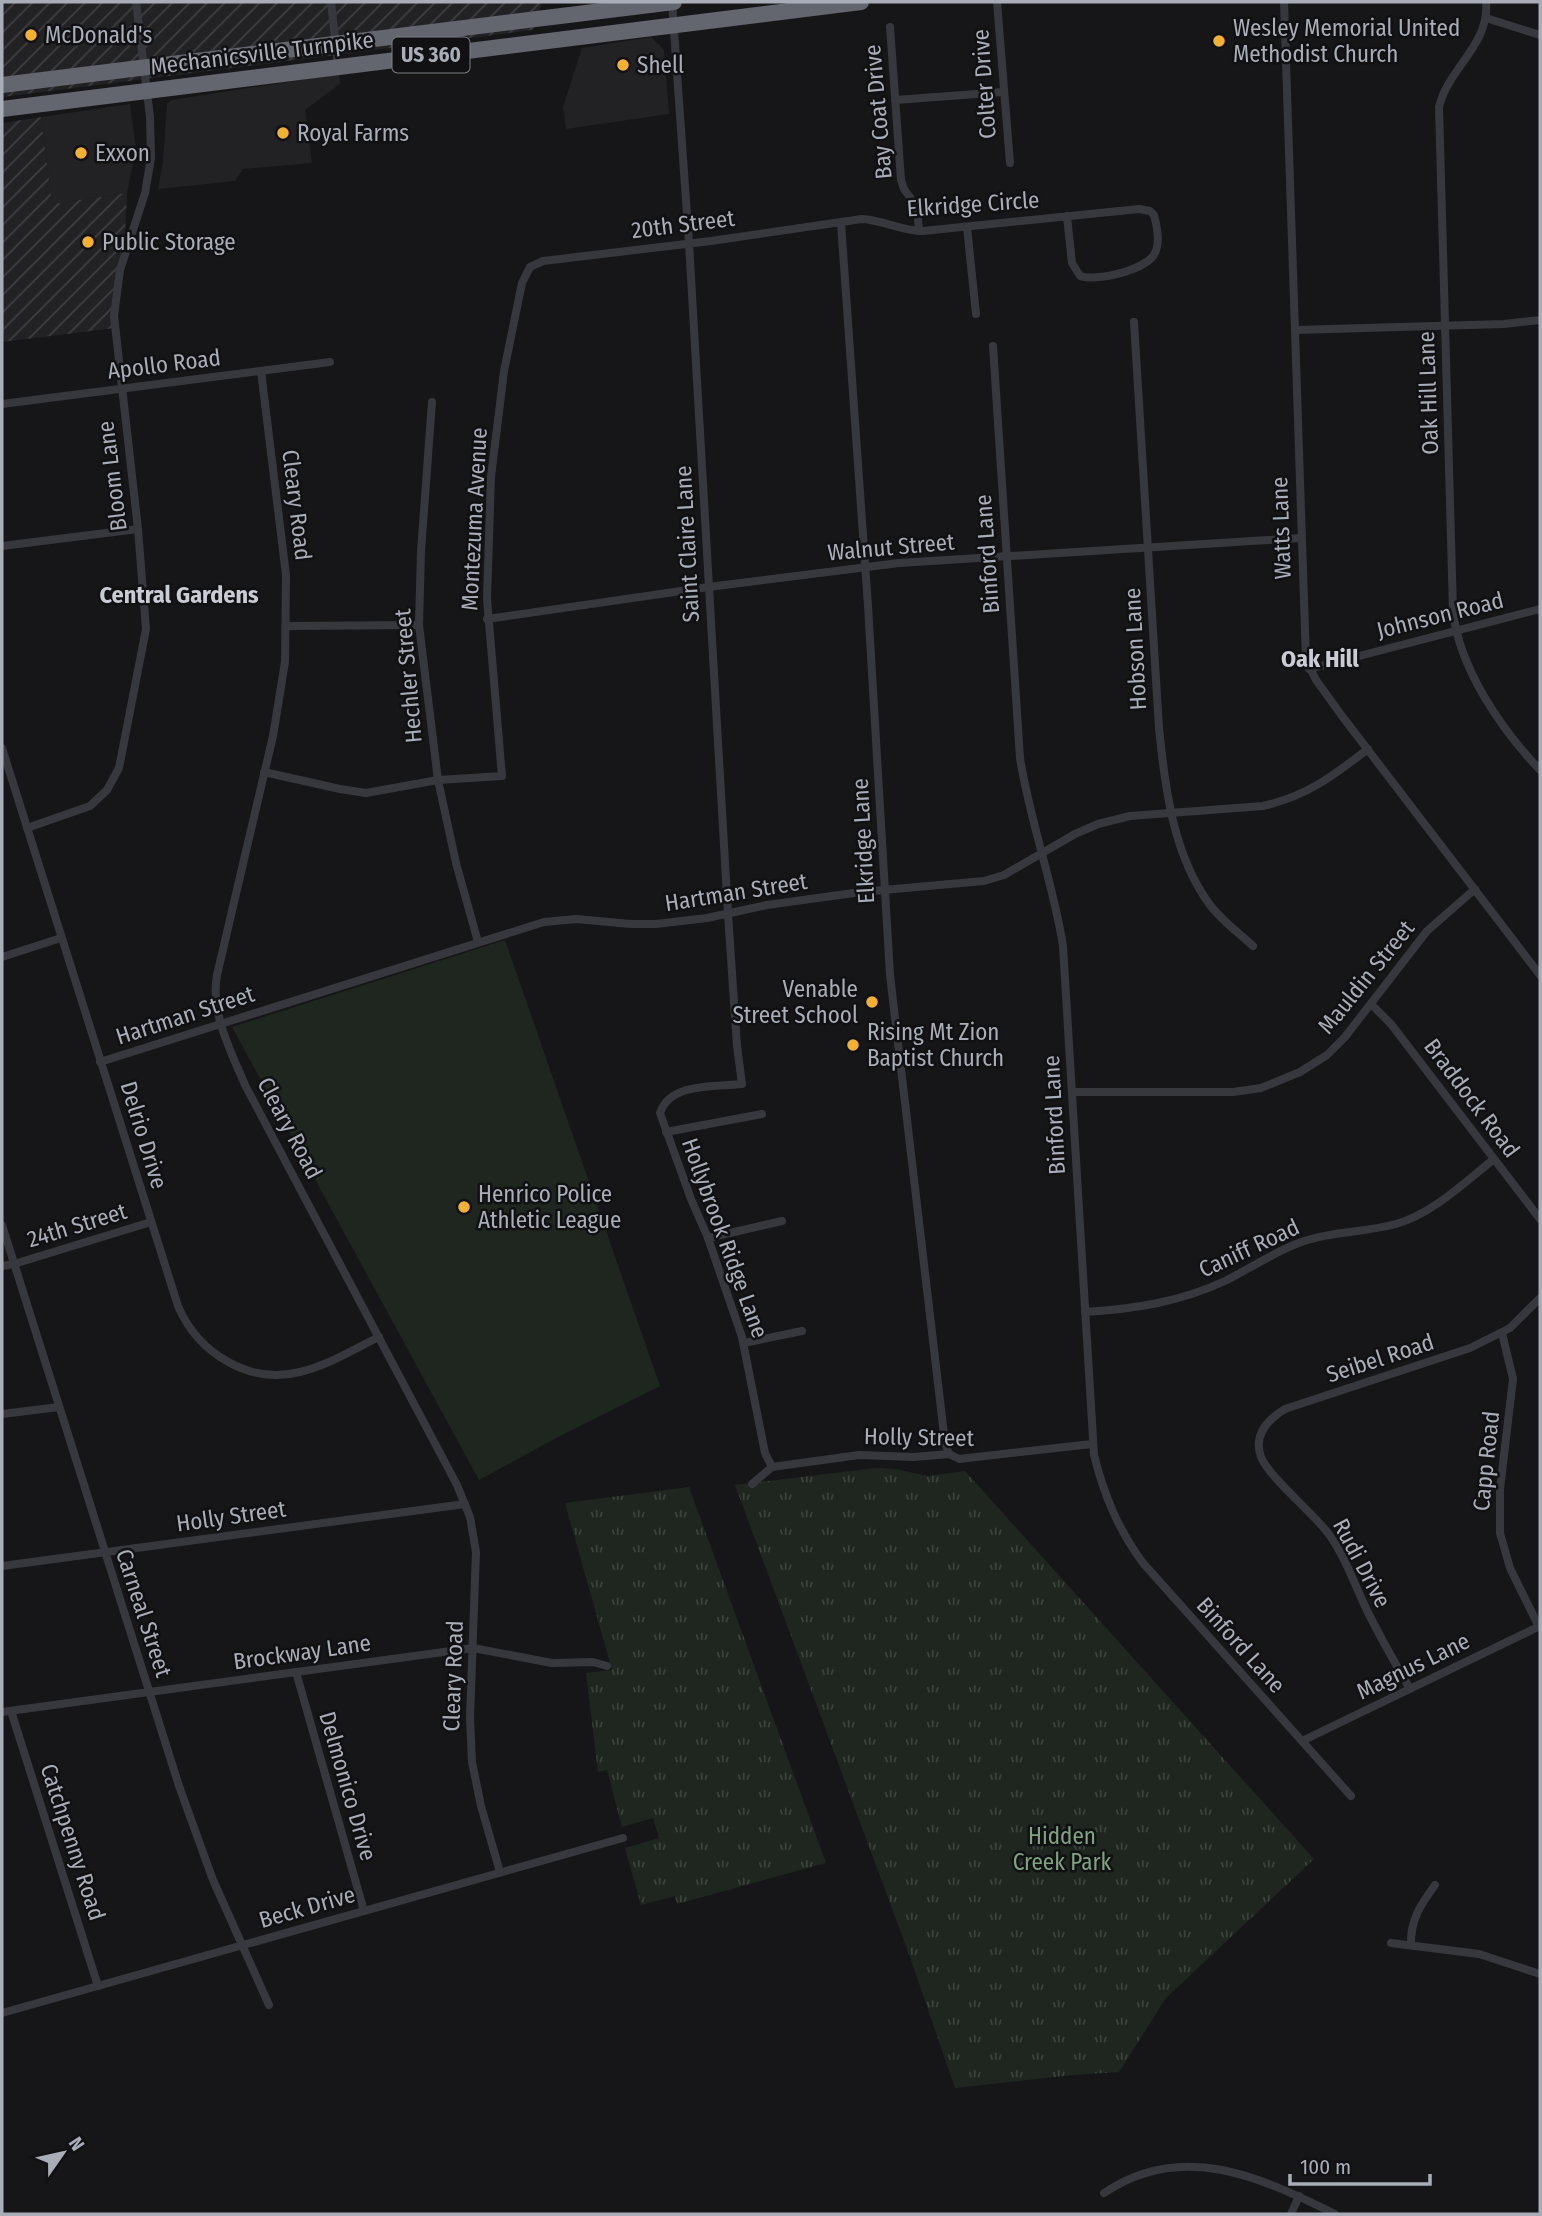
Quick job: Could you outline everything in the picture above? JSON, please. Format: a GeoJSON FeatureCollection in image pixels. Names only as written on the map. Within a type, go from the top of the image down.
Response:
{"type":"FeatureCollection","features":[{"type":"Feature","properties":{"kind":"highway","name":"Mechanicsville Turnpike"},"geometry":{"type":"LineString","coordinates":[[2,85],[673,2]]}},
{"type":"Feature","properties":{"kind":"highway","name":"Mechanicsville Turnpike"},"geometry":{"type":"LineString","coordinates":[[2,109],[861,2]]}},
{"type":"Feature","properties":{"kind":"street","name":"Bloom Lane"},"geometry":{"type":"LineString","coordinates":[[27,828],[90,806],[107,790],[120,768],[146,629],[138,529],[120,389],[114,316],[120,270],[145,192],[152,144],[136,2]]}},
{"type":"Feature","properties":{"kind":"street"},"geometry":{"type":"LineString","coordinates":[[331,2],[338,66]]}},
{"type":"Feature","properties":{"kind":"street","name":"Saint Claire Lane"},"geometry":{"type":"LineString","coordinates":[[673,2],[728,914],[742,1084]]}},
{"type":"Feature","properties":{"kind":"street","name":"Colter Drive"},"geometry":{"type":"LineString","coordinates":[[998,2],[1010,163]]}},
{"type":"Feature","properties":{"kind":"street","name":"Watts Lane"},"geometry":{"type":"LineString","coordinates":[[1284,2],[1301,538],[1309,669]]}},
{"type":"Feature","properties":{"kind":"street","name":"Oak Hill Lane"},"geometry":{"type":"LineString","coordinates":[[1486,2],[1486,18],[1480,36],[1447,85],[1439,107],[1456,631],[1472,671],[1493,710],[1540,770]]}},
{"type":"Feature","properties":{"kind":"street"},"geometry":{"type":"LineString","coordinates":[[1486,18],[1540,35]]}},
{"type":"Feature","properties":{"kind":"street","name":"Bay Coat Drive"},"geometry":{"type":"LineString","coordinates":[[890,27],[901,180],[917,207],[919,231]]}},
{"type":"Feature","properties":{"kind":"street"},"geometry":{"type":"LineString","coordinates":[[895,100],[1004,92]]}},
{"type":"Feature","properties":{"kind":"street","name":"Elkridge Circle"},"geometry":{"type":"LineString","coordinates":[[841,223],[872,220],[900,229],[919,231],[967,227],[1067,216],[1145,209],[1154,215],[1156,251],[1148,262],[1142,265],[1097,279],[1080,276],[1072,263],[1067,216]]}},
{"type":"Feature","properties":{"kind":"street","name":"20th Street"},"geometry":{"type":"LineString","coordinates":[[530,267],[543,261],[841,223]]}},
{"type":"Feature","properties":{"kind":"street","name":"Elkridge Lane"},"geometry":{"type":"LineString","coordinates":[[841,223],[893,1002],[945,1443],[949,1454]]}},
{"type":"Feature","properties":{"kind":"street"},"geometry":{"type":"LineString","coordinates":[[967,227],[976,314]]}},
{"type":"Feature","properties":{"kind":"street","name":"Montezuma Avenue"},"geometry":{"type":"LineString","coordinates":[[438,780],[502,776],[488,619],[491,477],[504,370],[522,283],[530,267]]}},
{"type":"Feature","properties":{"kind":"street"},"geometry":{"type":"LineString","coordinates":[[1295,330],[1504,324],[1540,320]]}},
{"type":"Feature","properties":{"kind":"street","name":"Hobson Lane"},"geometry":{"type":"LineString","coordinates":[[1134,322],[1159,728],[1166,785],[1183,853],[1196,883],[1219,914],[1253,946]]}},
{"type":"Feature","properties":{"kind":"street","name":"Binford Lane"},"geometry":{"type":"LineString","coordinates":[[993,346],[1020,758],[1029,807],[1060,922],[1063,946],[1092,1444],[1101,1483],[1108,1504],[1132,1548],[1157,1580],[1351,1796]]}},
{"type":"Feature","properties":{"kind":"street","name":"Apollo Road"},"geometry":{"type":"LineString","coordinates":[[2,404],[330,362]]}},
{"type":"Feature","properties":{"kind":"street","name":"Cleary Road"},"geometry":{"type":"LineString","coordinates":[[261,371],[286,575],[285,662],[279,705],[215,987],[217,1009],[245,1086],[465,1504],[474,1532],[476,1552],[470,1728],[472,1762],[499,1872]]}},
{"type":"Feature","properties":{"kind":"street","name":"Hechler Street"},"geometry":{"type":"LineString","coordinates":[[432,402],[423,513],[419,625],[438,780],[456,863],[478,942]]}},
{"type":"Feature","properties":{"kind":"street"},"geometry":{"type":"LineString","coordinates":[[2,546],[138,529]]}},
{"type":"Feature","properties":{"kind":"street","name":"Walnut Street"},"geometry":{"type":"LineString","coordinates":[[488,619],[865,567],[1301,538]]}},
{"type":"Feature","properties":{"kind":"street","name":"Johnson Road"},"geometry":{"type":"LineString","coordinates":[[1309,669],[1540,609]]}},
{"type":"Feature","properties":{"kind":"street"},"geometry":{"type":"LineString","coordinates":[[287,626],[419,625]]}},
{"type":"Feature","properties":{"kind":"street"},"geometry":{"type":"LineString","coordinates":[[1309,669],[1540,975]]}},
{"type":"Feature","properties":{"kind":"street","name":"Delrio Drive"},"geometry":{"type":"LineString","coordinates":[[2,748],[183,1318],[201,1342],[226,1361],[254,1372],[301,1372],[379,1337]]}},
{"type":"Feature","properties":{"kind":"street","name":"Hartman Street"},"geometry":{"type":"LineString","coordinates":[[100,1062],[544,922],[563,919],[656,924],[885,889],[984,881],[1004,875],[1098,824],[1130,816],[1263,806],[1282,802],[1313,789],[1368,749]]}},
{"type":"Feature","properties":{"kind":"street"},"geometry":{"type":"LineString","coordinates":[[264,772],[366,793],[438,780]]}},
{"type":"Feature","properties":{"kind":"street","name":"Mauldin Street"},"geometry":{"type":"LineString","coordinates":[[1072,1092],[1214,1093],[1261,1088],[1287,1079],[1327,1055],[1345,1037],[1427,931],[1475,889]]}},
{"type":"Feature","properties":{"kind":"street"},"geometry":{"type":"LineString","coordinates":[[2,957],[61,938]]}},
{"type":"Feature","properties":{"kind":"street","name":"Braddock Road"},"geometry":{"type":"LineString","coordinates":[[1371,1004],[1391,1024],[1540,1219]]}},
{"type":"Feature","properties":{"kind":"street","name":"Hollybrook Ridge Lane"},"geometry":{"type":"LineString","coordinates":[[742,1084],[684,1090],[672,1096],[660,1112],[744,1343],[765,1453],[772,1467]]}},
{"type":"Feature","properties":{"kind":"street"},"geometry":{"type":"LineString","coordinates":[[666,1132],[762,1114]]}},
{"type":"Feature","properties":{"kind":"street","name":"Caniff Road"},"geometry":{"type":"LineString","coordinates":[[1085,1312],[1145,1306],[1185,1297],[1227,1280],[1275,1252],[1300,1242],[1402,1222],[1428,1209],[1494,1159]]}},
{"type":"Feature","properties":{"kind":"street"},"geometry":{"type":"LineString","coordinates":[[708,1238],[782,1221]]}},
{"type":"Feature","properties":{"kind":"street","name":"24th Street"},"geometry":{"type":"LineString","coordinates":[[2,1266],[151,1222]]}},
{"type":"Feature","properties":{"kind":"street","name":"Carneal Street"},"geometry":{"type":"LineString","coordinates":[[2,1225],[198,1842],[269,2005]]}},
{"type":"Feature","properties":{"kind":"street","name":"Seibel Road"},"geometry":{"type":"LineString","coordinates":[[1266,1466],[1259,1450],[1262,1430],[1269,1420],[1285,1409],[1449,1356],[1502,1333],[1540,1298]]}},
{"type":"Feature","properties":{"kind":"street"},"geometry":{"type":"LineString","coordinates":[[744,1343],[802,1331]]}},
{"type":"Feature","properties":{"kind":"street","name":"Capp Road"},"geometry":{"type":"LineString","coordinates":[[1502,1333],[1513,1379],[1500,1489],[1500,1533],[1510,1568],[1539,1627]]}},
{"type":"Feature","properties":{"kind":"street"},"geometry":{"type":"LineString","coordinates":[[2,1414],[59,1407]]}},
{"type":"Feature","properties":{"kind":"street","name":"Holly Street"},"geometry":{"type":"LineString","coordinates":[[772,1467],[859,1455],[914,1457],[949,1454],[959,1459],[1092,1444]]}},
{"type":"Feature","properties":{"kind":"street","name":"Rudi Drive"},"geometry":{"type":"LineString","coordinates":[[1266,1466],[1314,1516],[1338,1549],[1376,1629],[1410,1689]]}},
{"type":"Feature","properties":{"kind":"street"},"geometry":{"type":"LineString","coordinates":[[752,1484],[772,1467]]}},
{"type":"Feature","properties":{"kind":"street","name":"Holly Street"},"geometry":{"type":"LineString","coordinates":[[2,1566],[465,1504]]}},
{"type":"Feature","properties":{"kind":"street","name":"Magnus Lane"},"geometry":{"type":"LineString","coordinates":[[1303,1741],[1539,1627]]}},
{"type":"Feature","properties":{"kind":"street","name":"Brockway Lane"},"geometry":{"type":"LineString","coordinates":[[6,1711],[473,1648],[552,1662],[593,1662],[607,1666]]}},
{"type":"Feature","properties":{"kind":"street","name":"Delmonico Drive"},"geometry":{"type":"LineString","coordinates":[[296,1672],[363,1911]]}},
{"type":"Feature","properties":{"kind":"street","name":"Catchpenny Road"},"geometry":{"type":"LineString","coordinates":[[6,1711],[98,1986]]}},
{"type":"Feature","properties":{"kind":"street","name":"Beck Drive"},"geometry":{"type":"LineString","coordinates":[[2,2012],[623,1838]]}},
{"type":"Feature","properties":{"kind":"street"},"geometry":{"type":"LineString","coordinates":[[1411,1945],[1410,1933],[1417,1909],[1435,1885]]}},
{"type":"Feature","properties":{"kind":"street"},"geometry":{"type":"LineString","coordinates":[[1391,1944],[1479,1954],[1540,1974]]}},
{"type":"Feature","properties":{"kind":"street"},"geometry":{"type":"LineString","coordinates":[[1104,2193],[1122,2181],[1150,2171],[1184,2166],[1231,2170],[1299,2196],[1335,2214]]}},
{"type":"Feature","properties":{"kind":"street"},"geometry":{"type":"LineString","coordinates":[[1291,2214],[1299,2196]]}},
{"type":"Feature","properties":{"kind":"shaded area"},"geometry":{"type":"Polygon","coordinates":[[[2,2],[542,2],[533,30],[2,97],[2,2]]]}},
{"type":"Feature","properties":{"kind":"shaded area"},"geometry":{"type":"Polygon","coordinates":[[[651,37],[664,50],[669,114],[566,129],[563,107],[582,48],[651,37]]]}},
{"type":"Feature","properties":{"kind":"shaded area"},"geometry":{"type":"Polygon","coordinates":[[[339,74],[340,84],[305,110],[312,163],[243,169],[235,181],[158,189],[163,162],[167,104],[171,100],[339,74]]]}},
{"type":"Feature","properties":{"kind":"shaded area"},"geometry":{"type":"Polygon","coordinates":[[[130,104],[136,150],[127,193],[52,204],[41,117],[130,104]]]}},
{"type":"Feature","properties":{"kind":"shaded area"},"geometry":{"type":"Polygon","coordinates":[[[41,117],[52,204],[127,193],[124,257],[115,328],[2,342],[2,123],[41,117]]]}},
{"type":"Feature","properties":{"kind":"green space","name":"Henrico Police Athletic League"},"geometry":{"type":"Polygon","coordinates":[[[505,940],[660,1386],[479,1480],[232,1027],[505,940]]]}},
{"type":"Feature","properties":{"kind":"green space","name":"Hidden Creek Park"},"geometry":{"type":"Polygon","coordinates":[[[876,1468],[928,1476],[965,1471],[1314,1859],[1166,1998],[1119,2072],[955,2088],[910,1957],[735,1485],[876,1468]]]}},
{"type":"Feature","properties":{"kind":"green space"},"geometry":{"type":"Polygon","coordinates":[[[689,1487],[826,1863],[677,1904],[675,1896],[641,1905],[625,1848],[659,1838],[653,1818],[622,1827],[607,1770],[598,1772],[586,1673],[612,1670],[565,1503],[689,1487]]]}},
{"type":"Feature","properties":{"kind":"place","name":"McDonald's"},"geometry":{"type":"Point","coordinates":[31,35]}},
{"type":"Feature","properties":{"kind":"place","name":"Wesley Memorial United Methodist Church"},"geometry":{"type":"Point","coordinates":[1219,41]}},
{"type":"Feature","properties":{"kind":"place","name":"Shell"},"geometry":{"type":"Point","coordinates":[623,65]}},
{"type":"Feature","properties":{"kind":"place","name":"Royal Farms"},"geometry":{"type":"Point","coordinates":[283,133]}},
{"type":"Feature","properties":{"kind":"place","name":"Exxon"},"geometry":{"type":"Point","coordinates":[81,153]}},
{"type":"Feature","properties":{"kind":"place","name":"Public Storage"},"geometry":{"type":"Point","coordinates":[88,242]}},
{"type":"Feature","properties":{"kind":"place","name":"Venable Street School"},"geometry":{"type":"Point","coordinates":[872,1002]}},
{"type":"Feature","properties":{"kind":"place","name":"Rising Mt Zion Baptist Church"},"geometry":{"type":"Point","coordinates":[853,1045]}},
{"type":"Feature","properties":{"kind":"place","name":"Henrico Police Athletic League"},"geometry":{"type":"Point","coordinates":[464,1207]}},
{"type":"Feature","properties":{"kind":"district","name":"Central Gardens"},"geometry":{"type":"Point","coordinates":[179,595]}},
{"type":"Feature","properties":{"kind":"district","name":"Oak Hill"},"geometry":{"type":"Point","coordinates":[1320,659]}}]}
